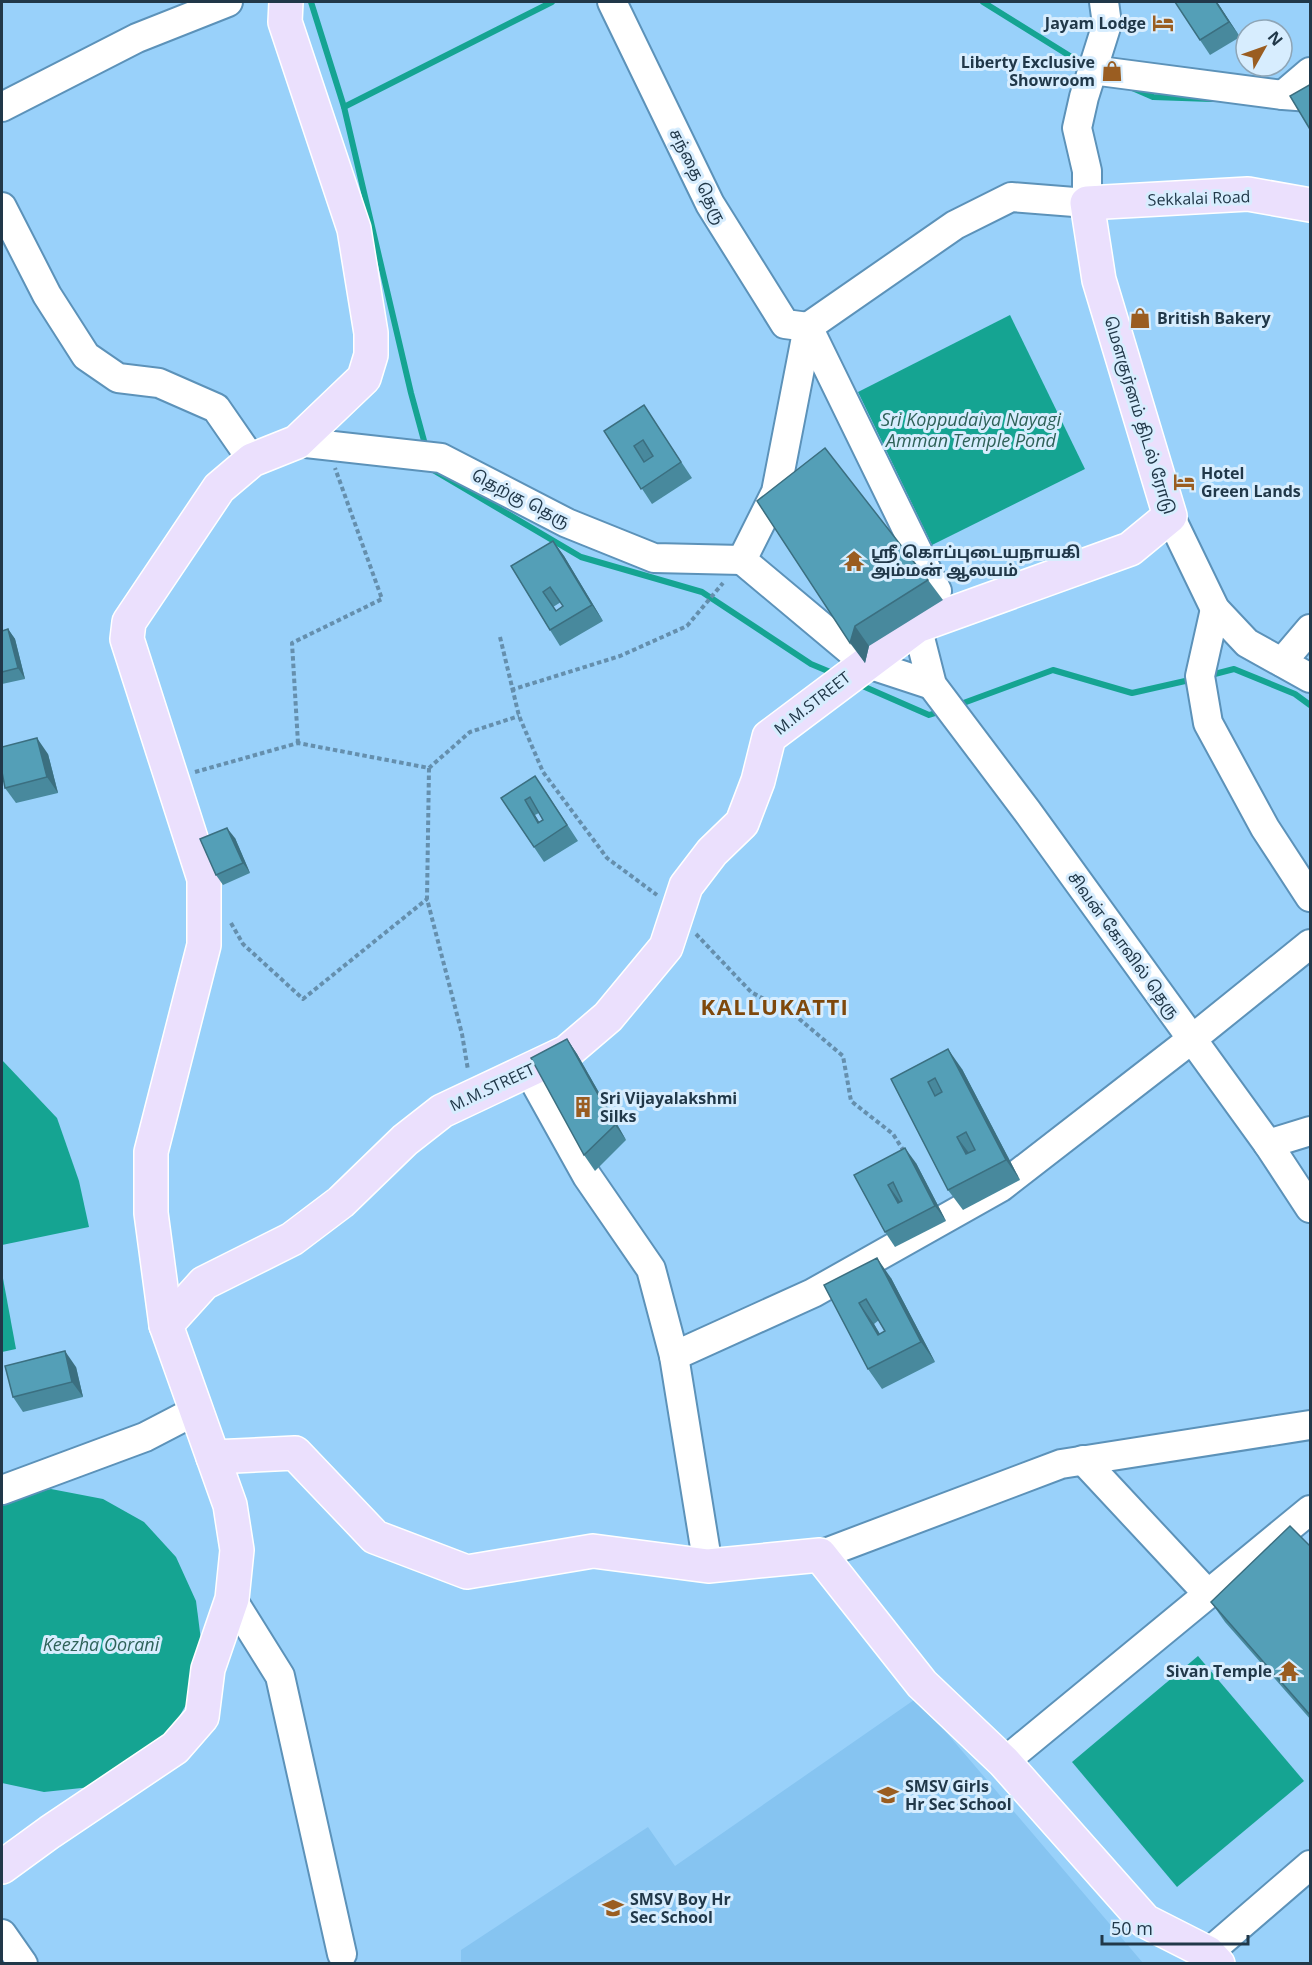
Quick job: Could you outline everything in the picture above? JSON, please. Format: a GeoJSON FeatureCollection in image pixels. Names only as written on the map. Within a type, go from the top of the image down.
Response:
{"type":"FeatureCollection","features":[{"type":"Feature","properties":{"kind":"main road"},"geometry":{"type":"LineString","coordinates":[[2,1867],[176,1748],[202,1717],[208,1669],[232,1599],[237,1550],[230,1505],[166,1325],[151,1212],[151,1152],[204,945],[204,879],[127,639],[129,622],[219,488],[252,460],[312,443],[364,378],[371,355],[371,333],[354,229],[285,22],[285,2]]}},
{"type":"Feature","properties":{"kind":"main road","name":"Sekkalai Road"},"geometry":{"type":"LineString","coordinates":[[1087,202],[1248,194],[1311,205]]}},
{"type":"Feature","properties":{"kind":"main road","name":"மௌகுர்னம் திடல் ரோடு"},"geometry":{"type":"LineString","coordinates":[[1087,202],[1099,280],[1170,516]]}},
{"type":"Feature","properties":{"kind":"main road","name":"M.M.STREET"},"geometry":{"type":"LineString","coordinates":[[166,1325],[204,1283],[292,1239],[341,1202],[405,1140],[442,1111],[567,1052],[608,1017],[666,947],[686,886],[712,852],[742,823],[758,781],[769,737],[917,626],[1130,549],[1170,516]]}},
{"type":"Feature","properties":{"kind":"main road"},"geometry":{"type":"LineString","coordinates":[[213,1457],[294,1454],[375,1537],[467,1572],[593,1551],[708,1566],[820,1555],[922,1684],[1004,1762],[1145,1921],[1213,1958]]}},
{"type":"Feature","properties":{"kind":"street"},"geometry":{"type":"LineString","coordinates":[[2,107],[137,38],[228,2]]}},
{"type":"Feature","properties":{"kind":"street","name":"சந்தை தெரு"},"geometry":{"type":"LineString","coordinates":[[612,2],[710,204],[785,324],[808,327]]}},
{"type":"Feature","properties":{"kind":"street"},"geometry":{"type":"LineString","coordinates":[[932,686],[865,663],[742,560],[776,492],[808,327],[955,225],[1011,197],[1087,202],[1087,171],[1077,128],[1084,97],[1107,24],[1104,2]]}},
{"type":"Feature","properties":{"kind":"street"},"geometry":{"type":"LineString","coordinates":[[1092,70],[1297,96],[1311,72]]}},
{"type":"Feature","properties":{"kind":"street"},"geometry":{"type":"LineString","coordinates":[[2,207],[47,295],[86,356],[118,378],[159,383],[216,408],[252,460]]}},
{"type":"Feature","properties":{"kind":"street"},"geometry":{"type":"LineString","coordinates":[[808,327],[937,591]]}},
{"type":"Feature","properties":{"kind":"street","name":"தெற்கு தெரு"},"geometry":{"type":"LineString","coordinates":[[312,443],[441,458],[567,523],[654,558],[742,560]]}},
{"type":"Feature","properties":{"kind":"street","name":"மௌகுர்னம் திடல் ரோடு"},"geometry":{"type":"LineString","coordinates":[[1170,516],[1215,609],[1247,643],[1311,678]]}},
{"type":"Feature","properties":{"kind":"street"},"geometry":{"type":"LineString","coordinates":[[1215,609],[1200,676],[1208,723],[1265,828],[1311,897]]}},
{"type":"Feature","properties":{"kind":"street"},"geometry":{"type":"LineString","coordinates":[[917,626],[932,686]]}},
{"type":"Feature","properties":{"kind":"street"},"geometry":{"type":"LineString","coordinates":[[1282,662],[1311,630]]}},
{"type":"Feature","properties":{"kind":"street","name":"சிவன் கோவில் தெரு"},"geometry":{"type":"LineString","coordinates":[[932,686],[1027,811],[1268,1144],[1311,1208]]}},
{"type":"Feature","properties":{"kind":"street"},"geometry":{"type":"LineString","coordinates":[[674,1356],[813,1293],[1001,1186],[1192,1040],[1311,944]]}},
{"type":"Feature","properties":{"kind":"street"},"geometry":{"type":"LineString","coordinates":[[528,1070],[587,1176],[651,1269],[674,1356],[708,1566]]}},
{"type":"Feature","properties":{"kind":"street"},"geometry":{"type":"LineString","coordinates":[[1268,1144],[1311,1131]]}},
{"type":"Feature","properties":{"kind":"street"},"geometry":{"type":"LineString","coordinates":[[2,1490],[145,1437],[197,1410]]}},
{"type":"Feature","properties":{"kind":"street"},"geometry":{"type":"LineString","coordinates":[[820,1555],[1062,1464],[1311,1425]]}},
{"type":"Feature","properties":{"kind":"street"},"geometry":{"type":"LineString","coordinates":[[1083,1460],[1208,1594]]}},
{"type":"Feature","properties":{"kind":"street"},"geometry":{"type":"LineString","coordinates":[[1004,1762],[1311,1510]]}},
{"type":"Feature","properties":{"kind":"street"},"geometry":{"type":"LineString","coordinates":[[232,1599],[280,1676],[342,1954]]}},
{"type":"Feature","properties":{"kind":"street"},"geometry":{"type":"LineString","coordinates":[[1213,1958],[1311,1865]]}},
{"type":"Feature","properties":{"kind":"street"},"geometry":{"type":"LineString","coordinates":[[2,1934],[23,1964]]}},
{"type":"Feature","properties":{"kind":"path"},"geometry":{"type":"LineString","coordinates":[[298,742],[292,643],[382,599],[312,443]]}},
{"type":"Feature","properties":{"kind":"path"},"geometry":{"type":"LineString","coordinates":[[511,690],[620,656],[687,626],[742,560]]}},
{"type":"Feature","properties":{"kind":"path"},"geometry":{"type":"LineString","coordinates":[[500,637],[519,716],[543,772],[606,858],[655,894],[751,992],[797,1017],[843,1056],[851,1101],[893,1134],[911,1162]]}},
{"type":"Feature","properties":{"kind":"path"},"geometry":{"type":"LineString","coordinates":[[472,1098],[462,1034],[427,898],[429,768],[470,732],[519,716]]}},
{"type":"Feature","properties":{"kind":"path"},"geometry":{"type":"LineString","coordinates":[[172,779],[298,742],[429,768]]}},
{"type":"Feature","properties":{"kind":"path"},"geometry":{"type":"LineString","coordinates":[[226,916],[243,944],[303,999],[427,898]]}},
{"type":"Feature","properties":{"kind":"shaded area","name":"SMSV Girls Hr Sec School"},"geometry":{"type":"Polygon","coordinates":[[[914,1700],[940,1725],[1143,1963],[461,1963],[461,1950],[648,1827],[675,1866],[914,1700]]]}},
{"type":"Feature","properties":{"kind":"water","name":"Sri Koppudaiya Nayagi Amman Temple Pond"},"geometry":{"type":"Polygon","coordinates":[[[1010,315],[1085,469],[932,545],[858,392],[1010,315]]]}},
{"type":"Feature","properties":{"kind":"water"},"geometry":{"type":"Polygon","coordinates":[[[2,1060],[57,1118],[79,1181],[89,1227],[2,1245],[2,1060]]]}},
{"type":"Feature","properties":{"kind":"water"},"geometry":{"type":"Polygon","coordinates":[[[2,1273],[16,1349],[2,1352],[2,1273]]]}},
{"type":"Feature","properties":{"kind":"water","name":"Keezha Oorani"},"geometry":{"type":"Polygon","coordinates":[[[51,1489],[103,1499],[144,1522],[176,1557],[196,1601],[202,1648],[192,1694],[169,1735],[91,1787],[44,1792],[2,1783],[2,1497],[51,1489]]]}},
{"type":"Feature","properties":{"kind":"water"},"geometry":{"type":"Polygon","coordinates":[[[1198,1656],[1304,1781],[1177,1887],[1072,1762],[1198,1656]]]}},
{"type":"Feature","properties":{"kind":"building"},"geometry":{"type":"Polygon","coordinates":[[[1175,2],[1216,2],[1229,22],[1200,40],[1175,2]]]}},
{"type":"Feature","properties":{"kind":"building"},"geometry":{"type":"Polygon","coordinates":[[[1311,84],[1311,131],[1290,96],[1311,84]]]}},
{"type":"Feature","properties":{"kind":"building"},"geometry":{"type":"Polygon","coordinates":[[[644,405],[681,462],[641,489],[604,431],[644,405]],[[643,440],[634,446],[644,462],[653,456],[643,440]]]}},
{"type":"Feature","properties":{"kind":"building","name":"ஸ்ரீ கொப்புடையநாயகி அம்மன் ஆலயம்"},"geometry":{"type":"Polygon","coordinates":[[[825,448],[928,580],[855,626],[850,643],[757,501],[825,448]]]}},
{"type":"Feature","properties":{"kind":"building"},"geometry":{"type":"Polygon","coordinates":[[[553,541],[592,605],[550,630],[511,566],[553,541]],[[550,587],[543,592],[556,611],[563,606],[550,587]]]}},
{"type":"Feature","properties":{"kind":"building"},"geometry":{"type":"Polygon","coordinates":[[[8,629],[18,668],[2,672],[2,631],[8,629]]]}},
{"type":"Feature","properties":{"kind":"building"},"geometry":{"type":"Polygon","coordinates":[[[37,738],[47,777],[5,788],[2,772],[2,747],[37,738]]]}},
{"type":"Feature","properties":{"kind":"building"},"geometry":{"type":"Polygon","coordinates":[[[535,776],[567,825],[534,847],[501,798],[535,776]],[[530,797],[525,800],[538,823],[543,820],[530,797]]]}},
{"type":"Feature","properties":{"kind":"building"},"geometry":{"type":"Polygon","coordinates":[[[227,828],[243,863],[216,875],[200,839],[227,828]]]}},
{"type":"Feature","properties":{"kind":"building","name":"Sri Vijayalakshmi Silks"},"geometry":{"type":"Polygon","coordinates":[[[567,1039],[615,1125],[584,1155],[531,1058],[567,1039]]]}},
{"type":"Feature","properties":{"kind":"building"},"geometry":{"type":"Polygon","coordinates":[[[948,1049],[1006,1160],[948,1190],[891,1079],[948,1049]],[[935,1078],[928,1082],[935,1096],[942,1092],[935,1078]],[[966,1132],[957,1137],[966,1154],[975,1150],[966,1132]]]}},
{"type":"Feature","properties":{"kind":"building"},"geometry":{"type":"Polygon","coordinates":[[[905,1148],[935,1206],[885,1232],[854,1175],[905,1148]],[[893,1182],[888,1185],[898,1203],[902,1201],[893,1182]]]}},
{"type":"Feature","properties":{"kind":"building"},"geometry":{"type":"Polygon","coordinates":[[[877,1258],[921,1342],[868,1369],[824,1285],[877,1258]],[[866,1299],[859,1303],[878,1335],[885,1331],[866,1299]]]}},
{"type":"Feature","properties":{"kind":"building"},"geometry":{"type":"Polygon","coordinates":[[[65,1351],[72,1382],[13,1397],[5,1366],[65,1351]]]}},
{"type":"Feature","properties":{"kind":"building","name":"Sivan Temple"},"geometry":{"type":"Polygon","coordinates":[[[1290,1526],[1311,1547],[1311,1716],[1211,1602],[1290,1526]]]}},
{"type":"Feature","properties":{"kind":"waterway"},"geometry":{"type":"LineString","coordinates":[[311,2],[344,107],[426,448]]}},
{"type":"Feature","properties":{"kind":"waterway"},"geometry":{"type":"LineString","coordinates":[[344,107],[552,2]]}},
{"type":"Feature","properties":{"kind":"waterway"},"geometry":{"type":"LineString","coordinates":[[983,2],[1086,66]]}},
{"type":"Feature","properties":{"kind":"waterway"},"geometry":{"type":"LineString","coordinates":[[1130,87],[1153,97],[1211,99]]}},
{"type":"Feature","properties":{"kind":"waterway"},"geometry":{"type":"LineString","coordinates":[[432,466],[433,470],[581,557],[702,592],[811,664],[835,674]]}},
{"type":"Feature","properties":{"kind":"waterway"},"geometry":{"type":"LineString","coordinates":[[1207,676],[1234,669],[1295,694],[1310,705]]}},
{"type":"Feature","properties":{"kind":"waterway"},"geometry":{"type":"LineString","coordinates":[[958,705],[1053,670],[1132,693],[1194,679]]}},
{"type":"Feature","properties":{"kind":"waterway"},"geometry":{"type":"LineString","coordinates":[[858,684],[929,715],[942,711]]}},
{"type":"Feature","properties":{"kind":"place","name":"Jayam Lodge"},"geometry":{"type":"Point","coordinates":[1163,23]}},
{"type":"Feature","properties":{"kind":"place","name":"Liberty Exclusive Showroom"},"geometry":{"type":"Point","coordinates":[1112,71]}},
{"type":"Feature","properties":{"kind":"place","name":"British Bakery"},"geometry":{"type":"Point","coordinates":[1140,318]}},
{"type":"Feature","properties":{"kind":"place","name":"Hotel Green Lands"},"geometry":{"type":"Point","coordinates":[1184,482]}},
{"type":"Feature","properties":{"kind":"place","name":"ஸ்ரீ கொப்புடையநாயகி அம்மன் ஆலயம்"},"geometry":{"type":"Point","coordinates":[854,561]}},
{"type":"Feature","properties":{"kind":"place","name":"Sri Vijayalakshmi Silks"},"geometry":{"type":"Point","coordinates":[583,1107]}},
{"type":"Feature","properties":{"kind":"place","name":"Sivan Temple"},"geometry":{"type":"Point","coordinates":[1289,1671]}},
{"type":"Feature","properties":{"kind":"place","name":"SMSV Girls Hr Sec School"},"geometry":{"type":"Point","coordinates":[888,1795]}},
{"type":"Feature","properties":{"kind":"place","name":"SMSV Boy Hr Sec School"},"geometry":{"type":"Point","coordinates":[613,1908]}},
{"type":"Feature","properties":{"kind":"district","name":"KALLUKATTI"},"geometry":{"type":"Point","coordinates":[775,1006]}}]}
